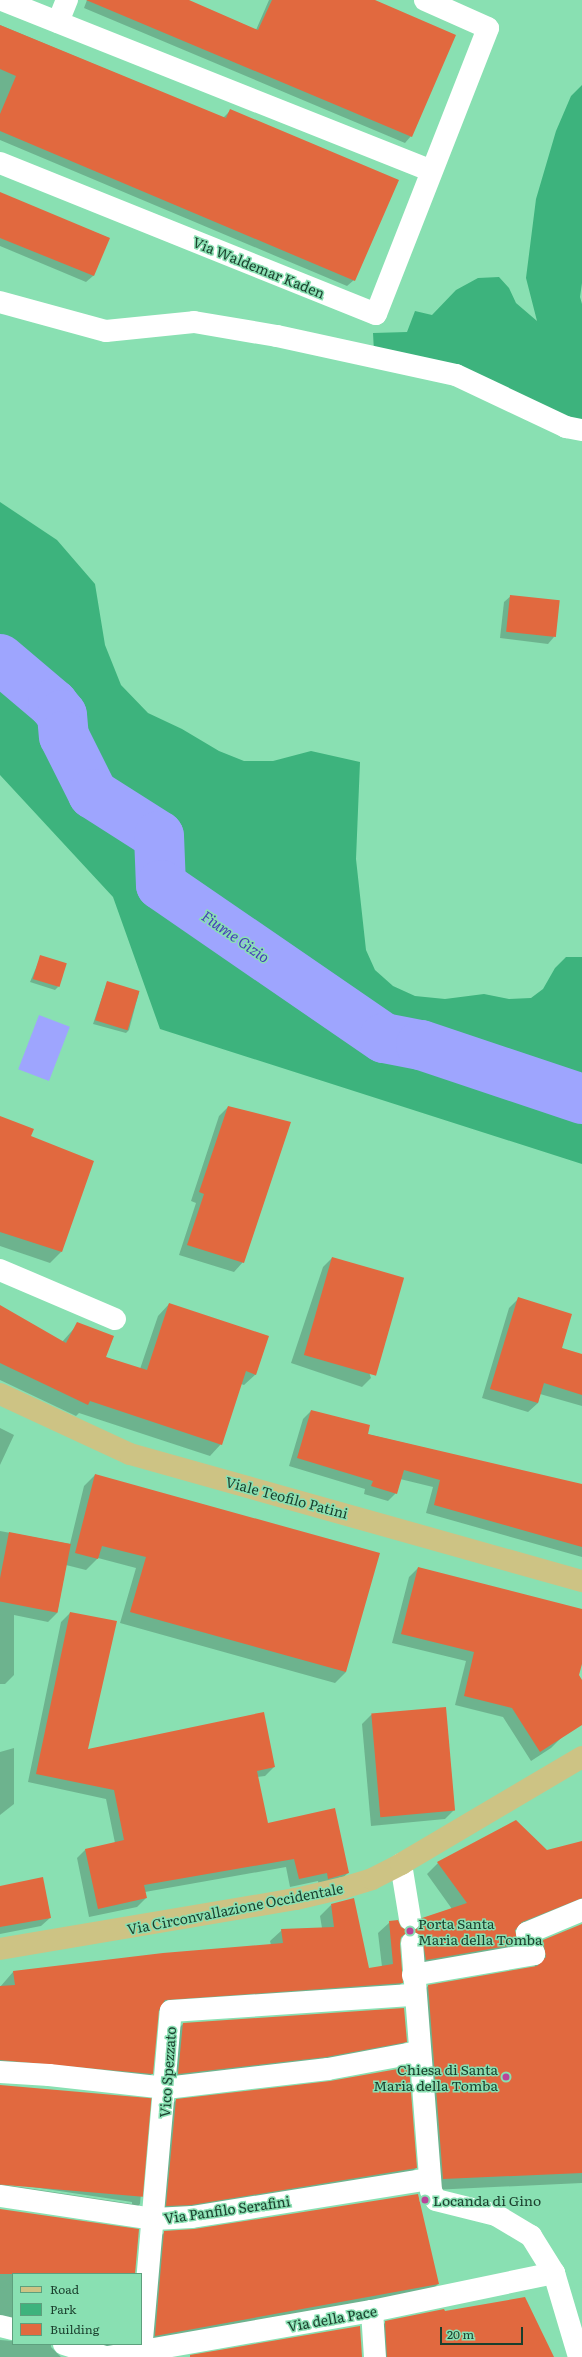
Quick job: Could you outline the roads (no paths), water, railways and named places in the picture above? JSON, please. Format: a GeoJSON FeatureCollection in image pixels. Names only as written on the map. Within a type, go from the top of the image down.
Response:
{"type":"FeatureCollection","features":[{"type":"Feature","properties":{"kind":"main road","name":"Viale Teofilo Patini"},"geometry":{"type":"LineString","coordinates":[[0,1394],[130,1454],[582,1581]]}},
{"type":"Feature","properties":{"kind":"main road","name":"Via Circonvallazione Occidentale"},"geometry":{"type":"LineString","coordinates":[[0,1949],[296,1899],[343,1888],[372,1879],[401,1864],[582,1757]]}},
{"type":"Feature","properties":{"kind":"street"},"geometry":{"type":"LineString","coordinates":[[2,0],[431,171]]}},
{"type":"Feature","properties":{"kind":"street"},"geometry":{"type":"LineString","coordinates":[[58,22],[67,0]]}},
{"type":"Feature","properties":{"kind":"street","name":"Via Waldemar Kaden"},"geometry":{"type":"LineString","coordinates":[[0,163],[376,314],[488,28],[425,0]]}},
{"type":"Feature","properties":{"kind":"street"},"geometry":{"type":"LineString","coordinates":[[0,302],[106,331],[194,322],[292,339],[456,375],[566,427],[582,430]]}},
{"type":"Feature","properties":{"kind":"street"},"geometry":{"type":"LineString","coordinates":[[0,1270],[115,1319]]}},
{"type":"Feature","properties":{"kind":"street"},"geometry":{"type":"LineString","coordinates":[[401,1864],[410,1919]]}},
{"type":"Feature","properties":{"kind":"street"},"geometry":{"type":"LineString","coordinates":[[414,1985],[534,1954],[527,1933],[582,1910]]}},
{"type":"Feature","properties":{"kind":"street"},"geometry":{"type":"LineString","coordinates":[[412,1943],[419,2052],[431,2185],[436,2200],[446,2205],[472,2208],[516,2225],[531,2236],[554,2273],[579,2357]]}},
{"type":"Feature","properties":{"kind":"street","name":"Vico Spezzato"},"geometry":{"type":"LineString","coordinates":[[142,2341],[166,2088],[171,2011],[414,1985]]}},
{"type":"Feature","properties":{"kind":"street"},"geometry":{"type":"LineString","coordinates":[[0,2072],[49,2075],[166,2088],[328,2069],[419,2052]]}},
{"type":"Feature","properties":{"kind":"street","name":"Via Panfilo Serafini"},"geometry":{"type":"LineString","coordinates":[[0,2196],[154,2219],[192,2216],[431,2185]]}},
{"type":"Feature","properties":{"kind":"street","name":"Via della Pace"},"geometry":{"type":"LineString","coordinates":[[108,2357],[372,2311],[554,2273]]}},
{"type":"Feature","properties":{"kind":"street"},"geometry":{"type":"LineString","coordinates":[[372,2311],[374,2357]]}},
{"type":"Feature","properties":{"kind":"street"},"geometry":{"type":"LineString","coordinates":[[0,2326],[12,2330]]}},
{"type":"Feature","properties":{"kind":"street"},"geometry":{"type":"LineString","coordinates":[[67,2345],[105,2357]]}},
{"type":"Feature","properties":{"kind":"street","name":"Vico Spezzato"},"geometry":{"type":"LineString","coordinates":[[141,2351],[142,2345]]}},
{"type":"Feature","properties":{"kind":"water"},"geometry":{"type":"Polygon","coordinates":[[[39,1015],[70,1027],[49,1081],[18,1069],[39,1015]]]}},
{"type":"Feature","properties":{"kind":"waterway","name":"Fiume Gizio"},"geometry":{"type":"LineString","coordinates":[[0,659],[53,704],[62,715],[64,736],[93,794],[159,836],[161,885],[384,1038],[421,1045],[582,1099]]}},
{"type":"Feature","properties":{"kind":"place","name":"Porta Santa Maria della Tomba"},"geometry":{"type":"Point","coordinates":[410,1931]}},
{"type":"Feature","properties":{"kind":"place","name":"Chiesa di Santa Maria della Tomba"},"geometry":{"type":"Point","coordinates":[506,2077]}},
{"type":"Feature","properties":{"kind":"place","name":"Locanda di Gino"},"geometry":{"type":"Point","coordinates":[425,2200]}}]}
